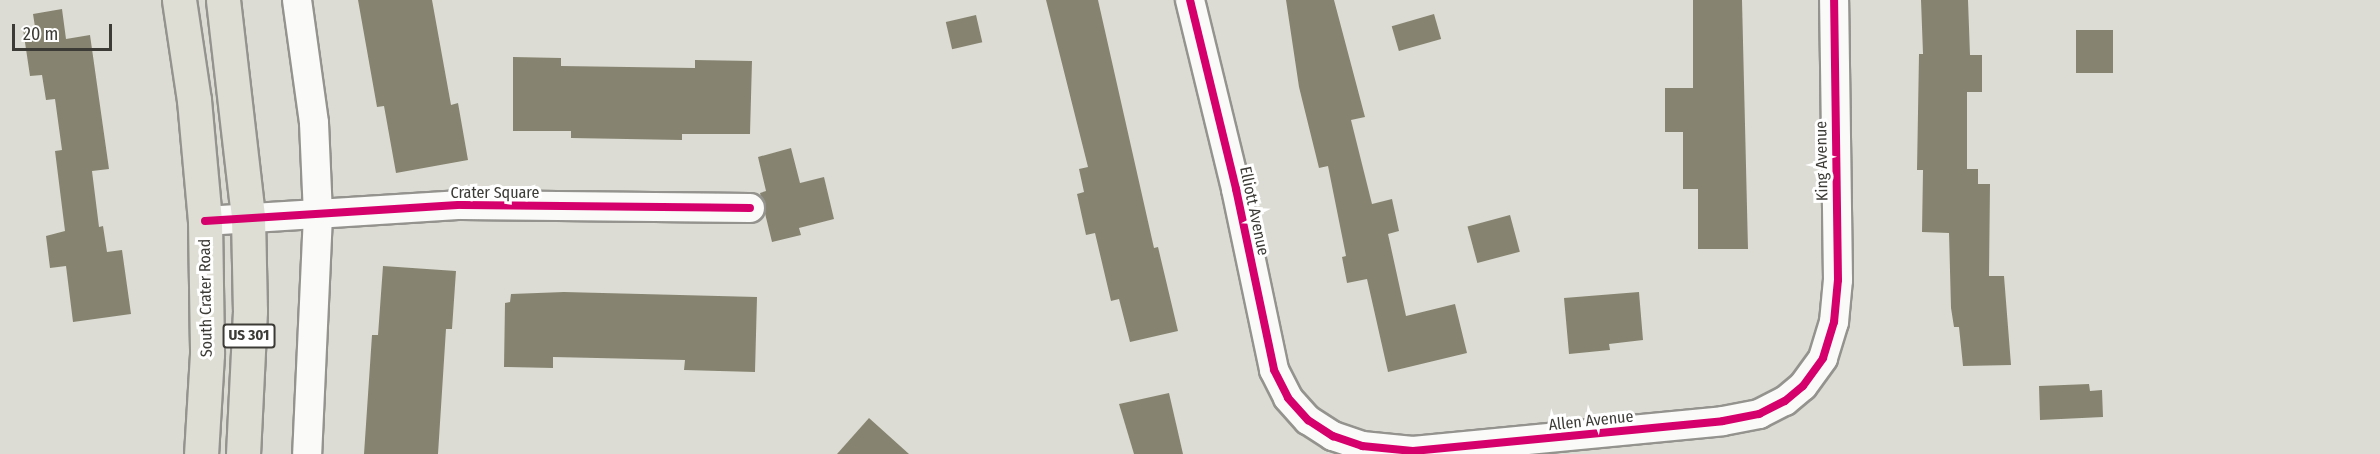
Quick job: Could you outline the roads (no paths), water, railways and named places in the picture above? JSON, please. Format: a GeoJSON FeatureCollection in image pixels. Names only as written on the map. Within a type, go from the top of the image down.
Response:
{"type":"FeatureCollection","features":[{"type":"Feature","properties":{"kind":"main road","name":"South Crater Road"},"geometry":{"type":"LineString","coordinates":[[179,0],[195,100],[205,221],[207,354],[201,454]]}},
{"type":"Feature","properties":{"kind":"main road","name":"US 301"},"geometry":{"type":"LineString","coordinates":[[223,0],[248,217],[250,311],[243,454]]}},
{"type":"Feature","properties":{"kind":"street"},"geometry":{"type":"LineString","coordinates":[[297,0],[314,123],[318,215],[307,454]]}},
{"type":"Feature","properties":{"kind":"street","name":"Elliott Avenue"},"geometry":{"type":"LineString","coordinates":[[1190,0],[1236,189],[1274,370],[1288,398],[1308,420]]}},
{"type":"Feature","properties":{"kind":"street","name":"King Avenue"},"geometry":{"type":"LineString","coordinates":[[1834,0],[1838,280],[1834,322]]}},
{"type":"Feature","properties":{"kind":"street","name":"Crater Square"},"geometry":{"type":"LineString","coordinates":[[205,221],[462,205],[750,208]]}},
{"type":"Feature","properties":{"kind":"street","name":"Allen Avenue"},"geometry":{"type":"LineString","coordinates":[[1308,420],[1333,436],[1362,446],[1413,451],[1723,421],[1759,414],[1785,401],[1803,386],[1823,358],[1834,322]]}}]}
